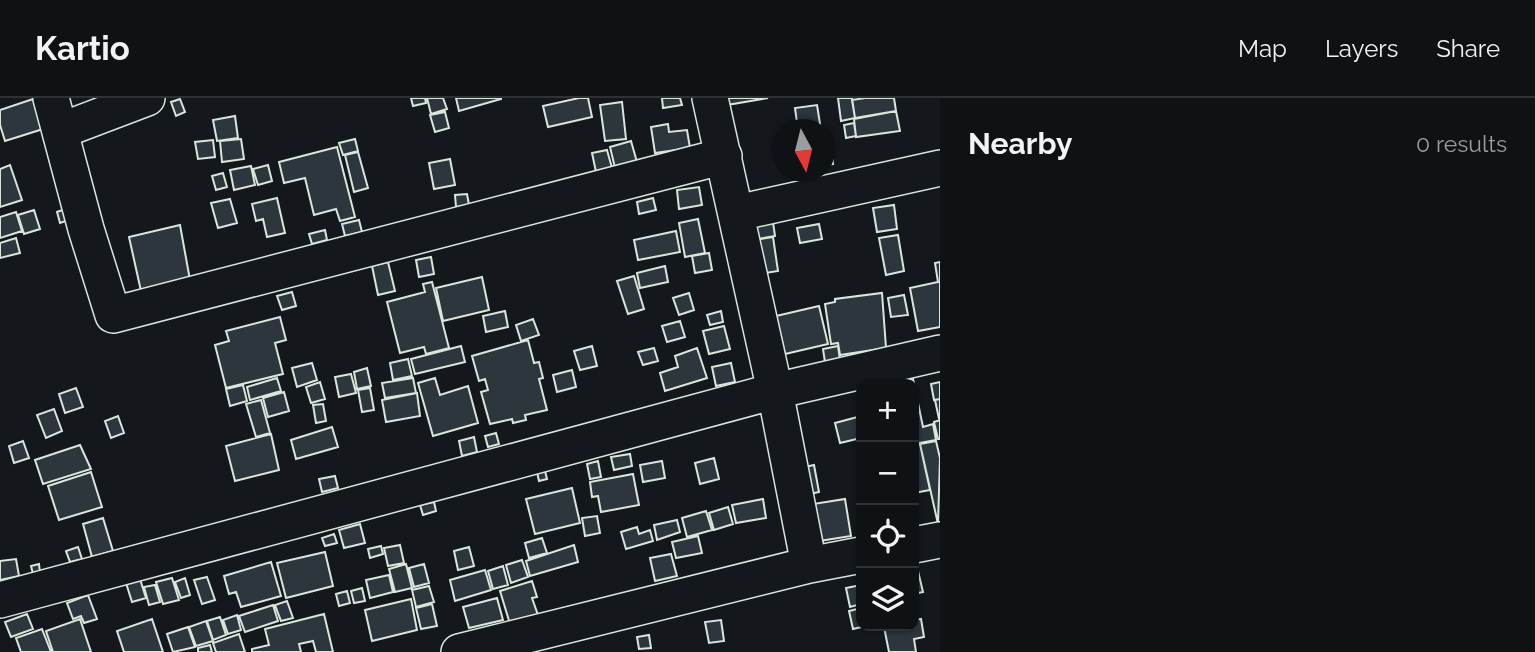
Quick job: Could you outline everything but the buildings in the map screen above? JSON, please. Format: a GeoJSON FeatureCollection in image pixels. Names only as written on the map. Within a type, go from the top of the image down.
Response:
{"type":"FeatureCollection","features":[{"type":"Feature","properties":{"kind":"street"},"geometry":{"type":"LineString","coordinates":[[51,98],[86,229],[113,315],[724,156]]}},
{"type":"Feature","properties":{"kind":"street"},"geometry":{"type":"LineString","coordinates":[[60,131],[148,98]]}},
{"type":"Feature","properties":{"kind":"street"},"geometry":{"type":"LineString","coordinates":[[710,98],[775,391],[809,565]]}},
{"type":"Feature","properties":{"kind":"street"},"geometry":{"type":"LineString","coordinates":[[737,213],[940,168]]}},
{"type":"Feature","properties":{"kind":"street"},"geometry":{"type":"LineString","coordinates":[[0,600],[775,391],[940,353]]}},
{"type":"Feature","properties":{"kind":"street"},"geometry":{"type":"LineString","coordinates":[[919,544],[940,540]]}},
{"type":"Feature","properties":{"kind":"street"},"geometry":{"type":"LineString","coordinates":[[458,652],[809,565],[856,556]]}}]}
